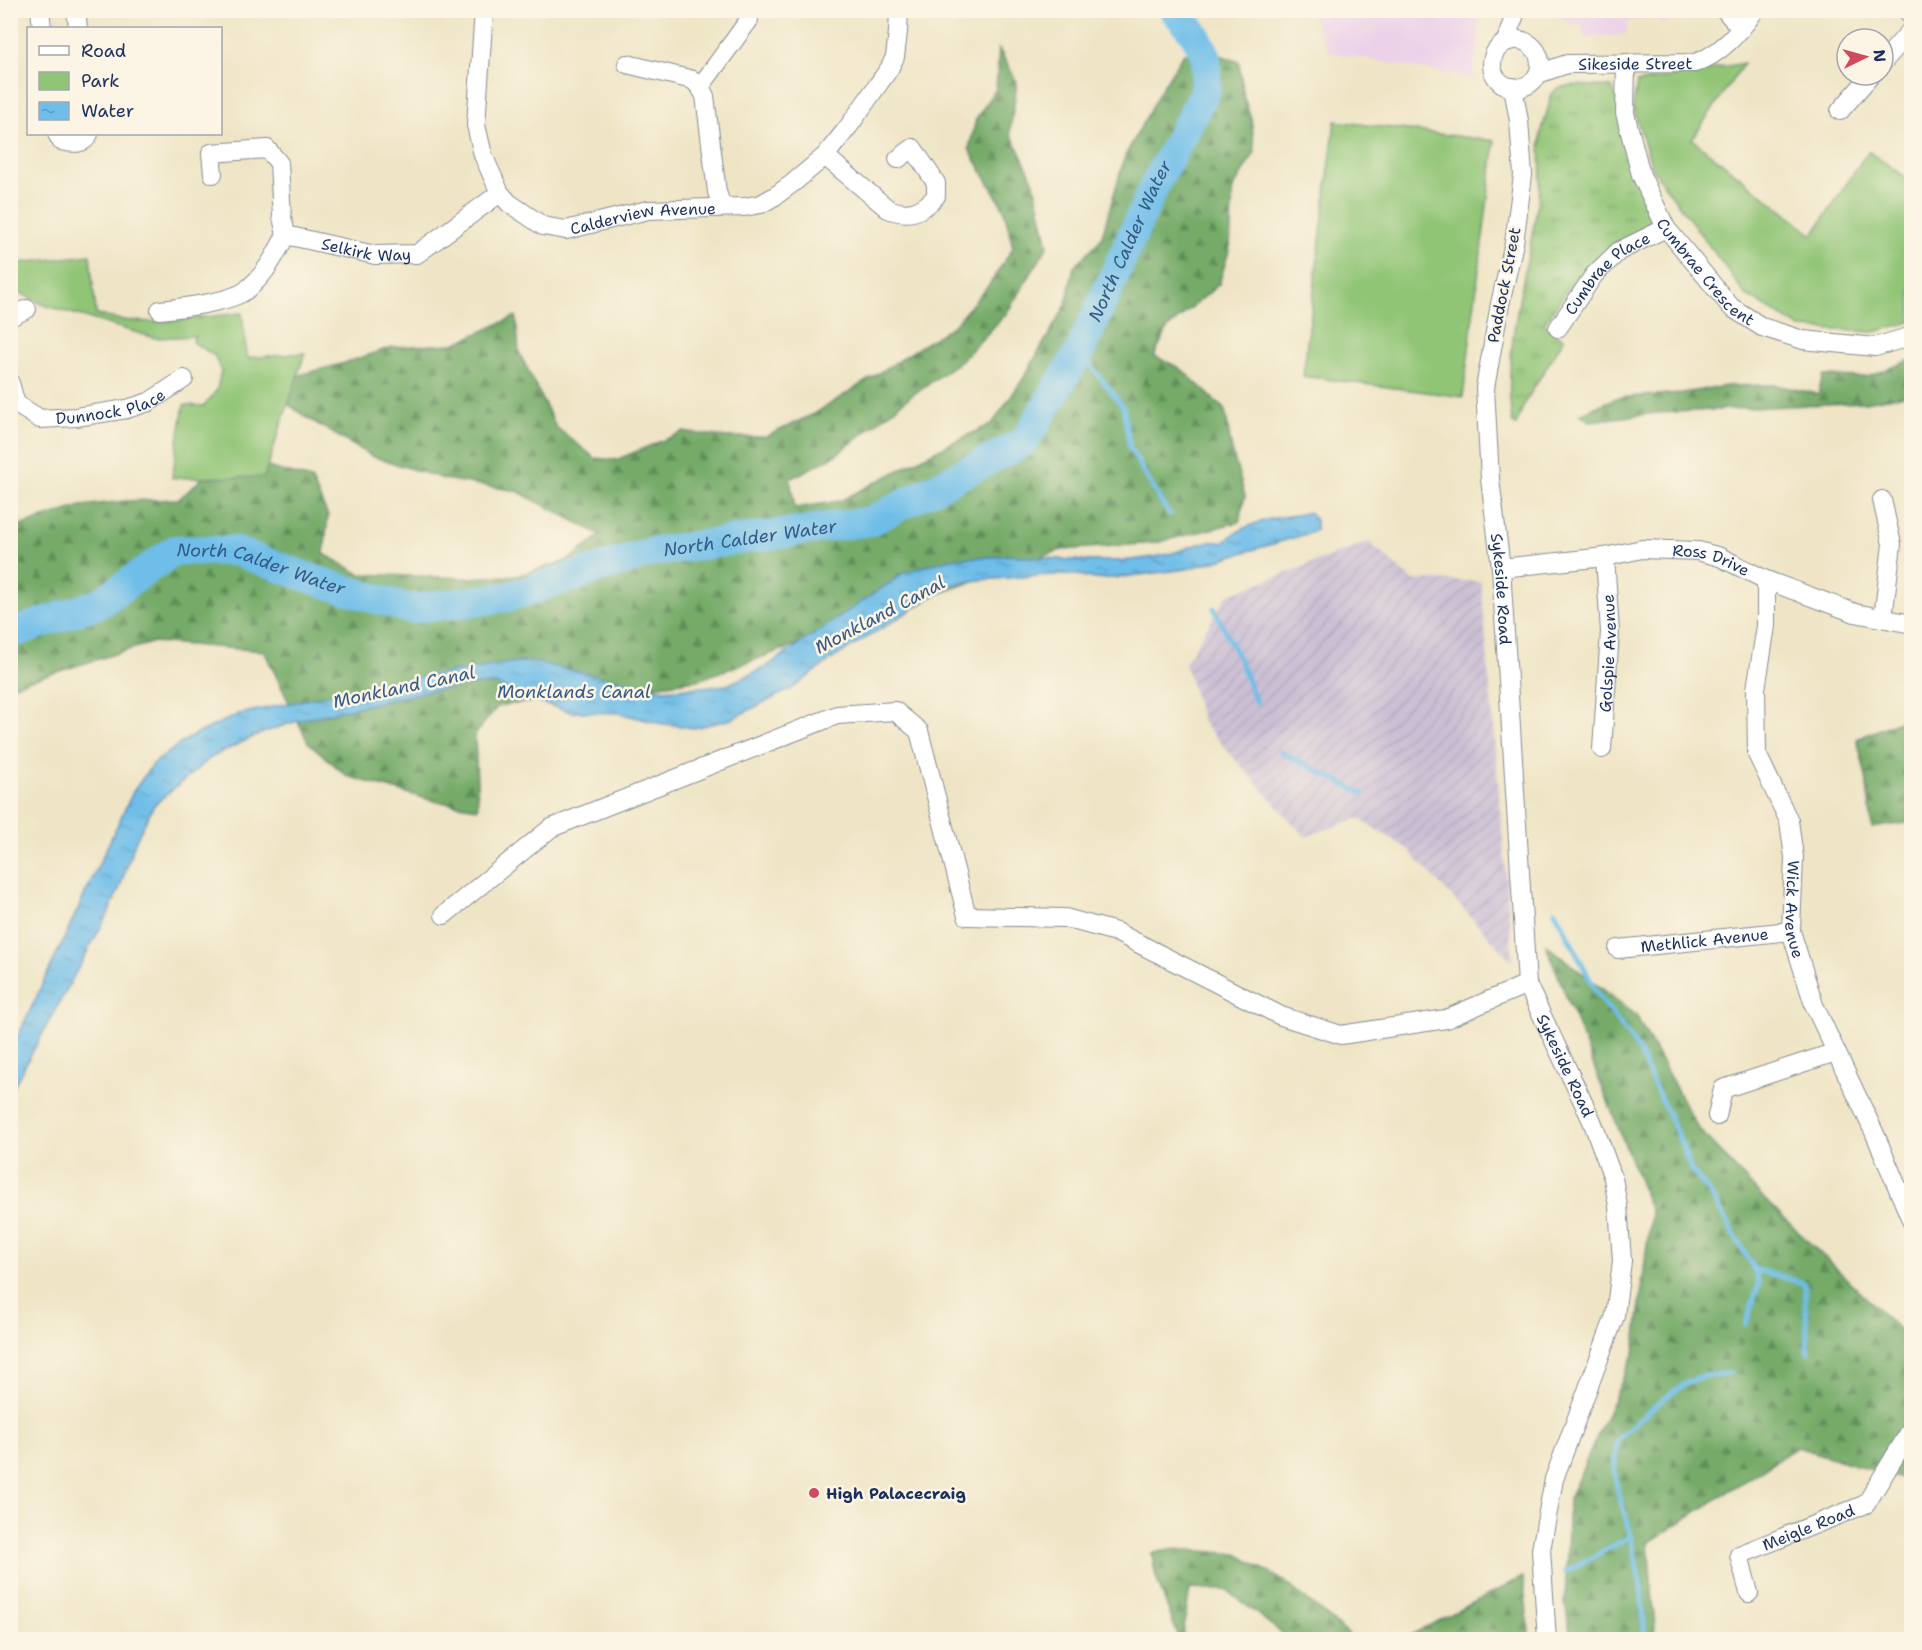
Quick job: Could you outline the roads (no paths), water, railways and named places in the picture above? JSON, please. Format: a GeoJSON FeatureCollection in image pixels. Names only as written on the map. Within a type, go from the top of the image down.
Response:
{"type":"FeatureCollection","features":[{"type":"Feature","properties":{"kind":"street"},"geometry":{"type":"LineString","coordinates":[[40,10],[42,27]]}},
{"type":"Feature","properties":{"kind":"street"},"geometry":{"type":"LineString","coordinates":[[75,10],[78,27]]}},
{"type":"Feature","properties":{"kind":"street","name":"Calderview Avenue"},"geometry":{"type":"LineString","coordinates":[[484,10],[476,125],[483,155],[500,193],[509,202],[543,226],[566,230],[648,210],[744,207],[761,204],[793,183],[825,156],[889,69],[895,57],[899,10]]}},
{"type":"Feature","properties":{"kind":"street"},"geometry":{"type":"LineString","coordinates":[[1725,10],[1741,29]]}},
{"type":"Feature","properties":{"kind":"street","name":"Sikeside Street"},"geometry":{"type":"LineString","coordinates":[[1526,82],[1567,64],[1695,63],[1710,58],[1741,29],[1755,10]]}},
{"type":"Feature","properties":{"kind":"street"},"geometry":{"type":"LineString","coordinates":[[1906,10],[1911,16]]}},
{"type":"Feature","properties":{"kind":"street"},"geometry":{"type":"LineString","coordinates":[[1516,11],[1523,45],[1540,68],[1526,82],[1502,83],[1492,69],[1494,55],[1498,48],[1523,45]]}},
{"type":"Feature","properties":{"kind":"street"},"geometry":{"type":"LineString","coordinates":[[700,87],[749,20]]}},
{"type":"Feature","properties":{"kind":"street"},"geometry":{"type":"LineString","coordinates":[[1895,48],[1911,29]]}},
{"type":"Feature","properties":{"kind":"street","name":"Sikeside Street"},"geometry":{"type":"LineString","coordinates":[[1523,45],[1567,64]]}},
{"type":"Feature","properties":{"kind":"street","name":"Cumbrae Crescent"},"geometry":{"type":"LineString","coordinates":[[1626,63],[1625,113],[1641,176],[1666,228],[1731,307],[1761,327],[1803,340],[1875,347],[1911,336]]}},
{"type":"Feature","properties":{"kind":"street"},"geometry":{"type":"LineString","coordinates":[[627,64],[693,80],[700,87],[705,96],[717,192],[722,206]]}},
{"type":"Feature","properties":{"kind":"street","name":"Paddock Street"},"geometry":{"type":"LineString","coordinates":[[1490,479],[1485,388],[1514,243],[1523,176],[1519,121],[1526,82]]}},
{"type":"Feature","properties":{"kind":"street"},"geometry":{"type":"LineString","coordinates":[[1840,111],[1861,87]]}},
{"type":"Feature","properties":{"kind":"street"},"geometry":{"type":"LineString","coordinates":[[58,135],[61,141],[73,144],[81,143],[89,135]]}},
{"type":"Feature","properties":{"kind":"street"},"geometry":{"type":"LineString","coordinates":[[825,156],[888,209],[909,214],[920,211],[936,196],[936,183],[913,148],[898,159]]}},
{"type":"Feature","properties":{"kind":"street"},"geometry":{"type":"LineString","coordinates":[[160,310],[199,305],[243,293],[260,278],[286,235],[282,217],[279,163],[267,149],[211,153],[213,174]]}},
{"type":"Feature","properties":{"kind":"street","name":"Selkirk Way"},"geometry":{"type":"LineString","coordinates":[[286,235],[375,255],[417,254],[500,193]]}},
{"type":"Feature","properties":{"kind":"street","name":"Cumbrae Place"},"geometry":{"type":"LineString","coordinates":[[1558,328],[1594,275],[1620,251],[1666,228]]}},
{"type":"Feature","properties":{"kind":"street"},"geometry":{"type":"LineString","coordinates":[[10,317],[27,309]]}},
{"type":"Feature","properties":{"kind":"street","name":"Dunnock Place"},"geometry":{"type":"LineString","coordinates":[[10,383],[16,404],[40,419],[52,419],[127,409],[149,402],[184,379]]}},
{"type":"Feature","properties":{"kind":"street","name":"Dunnock Place"},"geometry":{"type":"LineString","coordinates":[[10,419],[32,414]]}},
{"type":"Feature","properties":{"kind":"street","name":"Sykeside Road"},"geometry":{"type":"LineString","coordinates":[[1490,479],[1502,568],[1527,984],[1592,1121],[1613,1178],[1618,1206],[1622,1261],[1615,1316],[1554,1479],[1541,1550],[1547,1640]]}},
{"type":"Feature","properties":{"kind":"street"},"geometry":{"type":"LineString","coordinates":[[1882,500],[1892,544],[1883,618]]}},
{"type":"Feature","properties":{"kind":"street","name":"Ross Drive"},"geometry":{"type":"LineString","coordinates":[[1502,568],[1605,557],[1642,549],[1698,551],[1720,557],[1766,579],[1855,613],[1911,624]]}},
{"type":"Feature","properties":{"kind":"street","name":"Golspie Avenue"},"geometry":{"type":"LineString","coordinates":[[1602,749],[1610,632],[1605,557]]}},
{"type":"Feature","properties":{"kind":"street","name":"Wick Avenue"},"geometry":{"type":"LineString","coordinates":[[1766,579],[1766,626],[1756,689],[1757,754],[1789,821],[1794,857],[1791,931],[1814,1005],[1875,1134],[1911,1222]]}},
{"type":"Feature","properties":{"kind":"street"},"geometry":{"type":"LineString","coordinates":[[444,915],[551,828],[837,715],[895,711],[919,730],[967,916],[1065,918],[1116,932],[1281,1016],[1341,1035],[1446,1019],[1527,984]]}},
{"type":"Feature","properties":{"kind":"street","name":"Methlick Avenue"},"geometry":{"type":"LineString","coordinates":[[1618,949],[1791,931]]}},
{"type":"Feature","properties":{"kind":"street"},"geometry":{"type":"LineString","coordinates":[[1717,1116],[1723,1089],[1836,1052]]}},
{"type":"Feature","properties":{"kind":"street","name":"Meigle Road"},"geometry":{"type":"LineString","coordinates":[[1749,1593],[1739,1555],[1866,1504],[1911,1428]]}},
{"type":"Feature","properties":{"kind":"water","name":"Monklands Canal"},"geometry":{"type":"Polygon","coordinates":[[[1309,512],[1316,520],[1316,530],[1310,533],[1187,569],[1114,578],[1095,579],[1079,575],[1049,575],[978,580],[951,585],[832,659],[793,688],[729,720],[694,728],[658,723],[619,713],[571,712],[535,701],[495,684],[468,685],[424,692],[300,720],[259,734],[212,757],[154,805],[135,842],[108,914],[11,1091],[11,1051],[133,792],[152,765],[178,745],[239,714],[379,684],[517,662],[533,662],[664,690],[727,685],[764,668],[904,573],[931,564],[959,558],[1007,555],[1088,561],[1149,558],[1202,543],[1223,543],[1240,530],[1254,524],[1309,512]]]}},
{"type":"Feature","properties":{"kind":"waterway","name":"North Calder Water"},"geometry":{"type":"LineString","coordinates":[[10,634],[100,603],[175,550],[235,551],[324,583],[410,609],[508,597],[652,552],[871,521],[1024,442],[1080,351],[1157,180],[1206,90],[1206,55],[1194,33],[1174,10]]}},
{"type":"Feature","properties":{"kind":"waterway"},"geometry":{"type":"LineString","coordinates":[[1080,351],[1123,407],[1130,448],[1170,514]]}},
{"type":"Feature","properties":{"kind":"waterway"},"geometry":{"type":"LineString","coordinates":[[1214,608],[1240,661],[1256,702]]}},
{"type":"Feature","properties":{"kind":"waterway"},"geometry":{"type":"LineString","coordinates":[[1281,752],[1364,794]]}},
{"type":"Feature","properties":{"kind":"waterway"},"geometry":{"type":"LineString","coordinates":[[1555,911],[1597,993],[1636,1046],[1678,1135],[1691,1170],[1708,1190],[1754,1269],[1804,1283],[1808,1353]]}},
{"type":"Feature","properties":{"kind":"waterway"},"geometry":{"type":"LineString","coordinates":[[1746,1324],[1759,1283],[1754,1269]]}},
{"type":"Feature","properties":{"kind":"waterway"},"geometry":{"type":"LineString","coordinates":[[1645,1640],[1641,1587],[1630,1531],[1618,1493],[1614,1470],[1617,1440],[1680,1387],[1708,1375],[1730,1373]]}},
{"type":"Feature","properties":{"kind":"waterway"},"geometry":{"type":"LineString","coordinates":[[1565,1572],[1631,1536]]}},
{"type":"Feature","properties":{"kind":"place","name":"High Palacecraig"},"geometry":{"type":"Point","coordinates":[814,1493]}},
{"type":"Feature","properties":{"kind":"water label","name":"Monkland Canal"},"geometry":{"type":"Point","coordinates":[880,615]}},
{"type":"Feature","properties":{"kind":"water label","name":"Monkland Canal"},"geometry":{"type":"Point","coordinates":[404,687]}}]}
